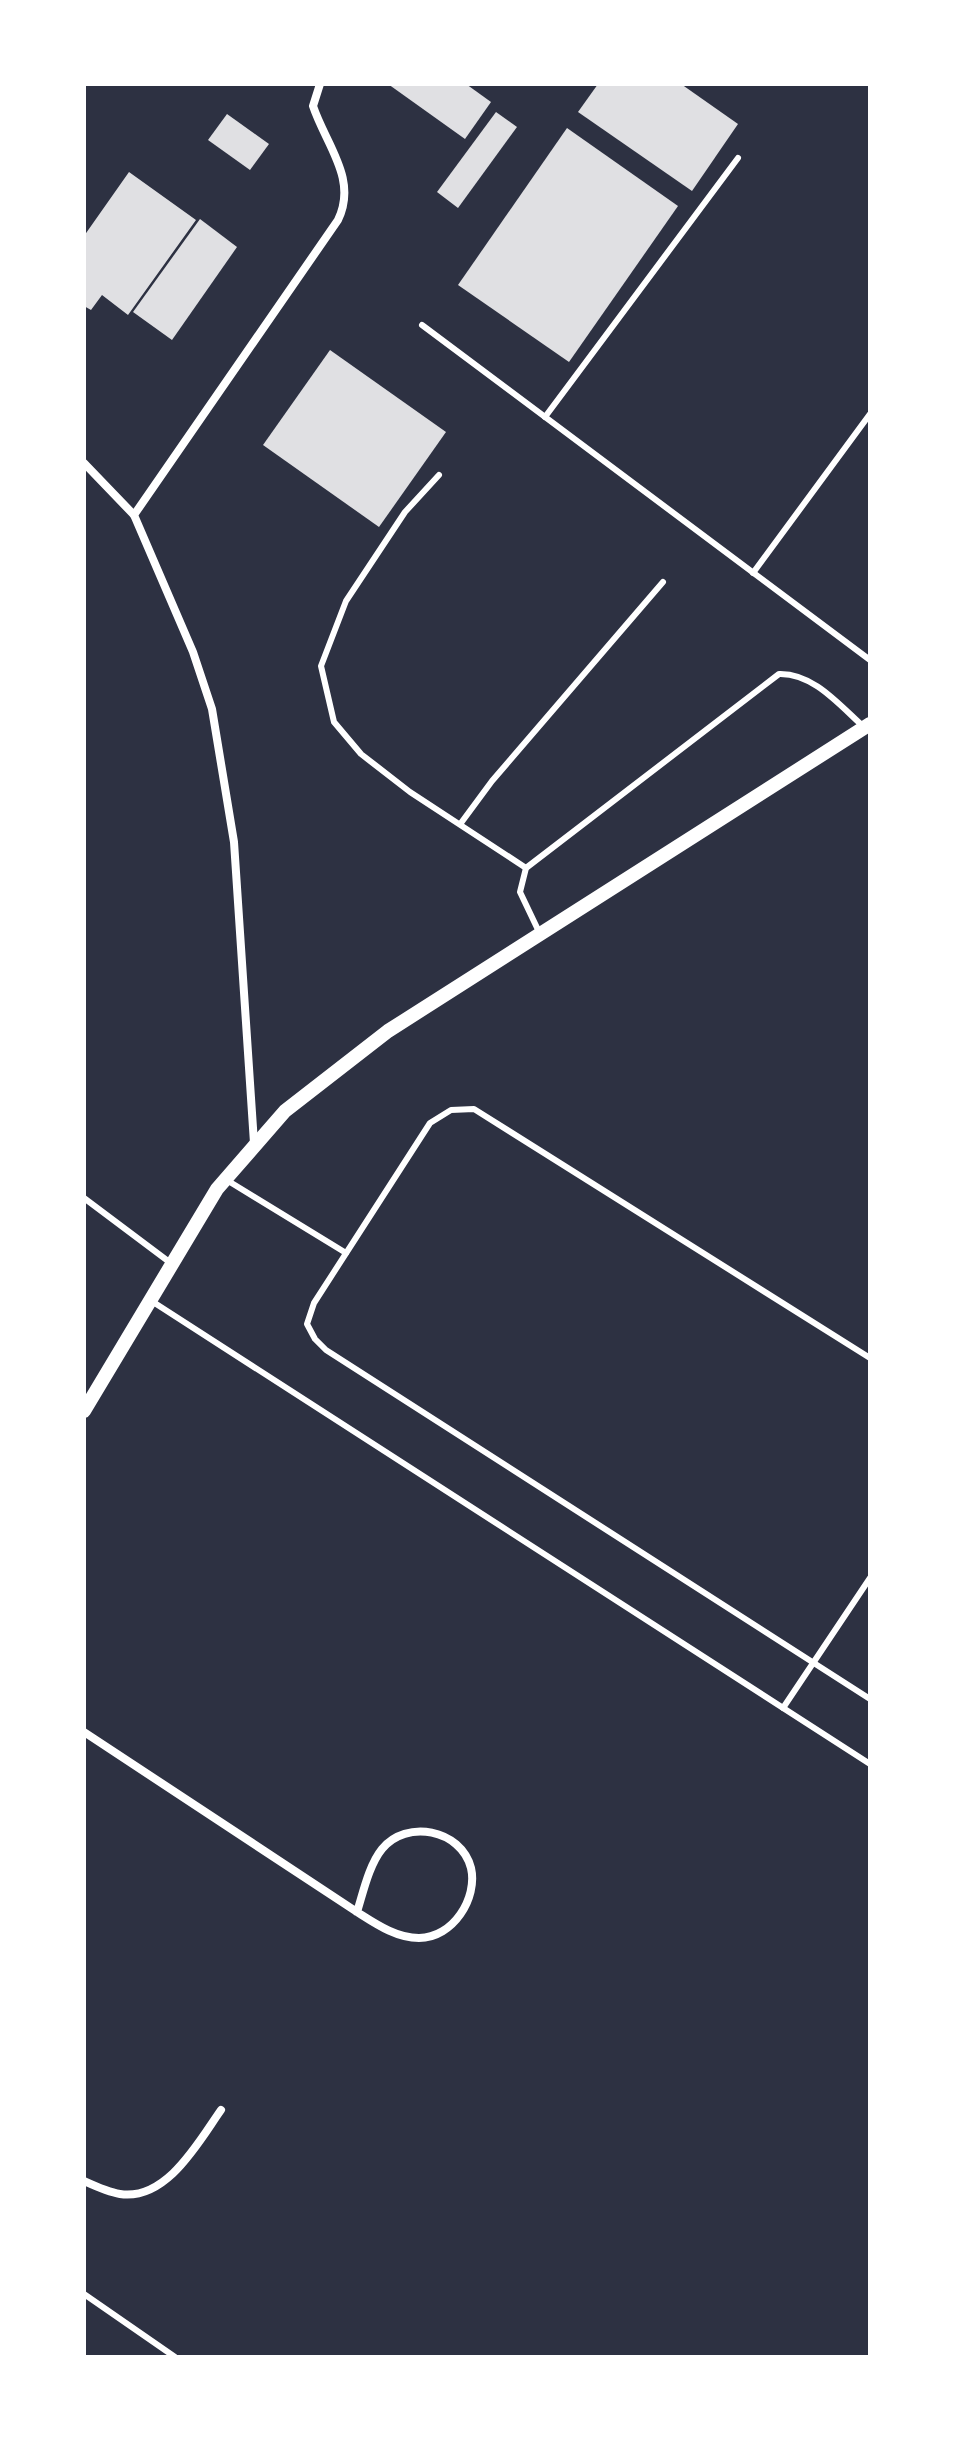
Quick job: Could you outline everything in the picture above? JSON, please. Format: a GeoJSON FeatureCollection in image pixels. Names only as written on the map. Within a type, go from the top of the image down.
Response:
{"type":"FeatureCollection","features":[{"type":"Feature","properties":{"kind":"street"},"geometry":{"type":"LineString","coordinates":[[134,515],[338,220],[346,203],[345,178],[313,106],[320,84]]}},
{"type":"Feature","properties":{"kind":"street"},"geometry":{"type":"LineString","coordinates":[[84,463],[134,515],[193,652],[212,709],[234,842],[254,1143]]}},
{"type":"Feature","properties":{"kind":"street"},"geometry":{"type":"LineString","coordinates":[[84,1411],[225,1179],[254,1143],[320,1081],[388,1031],[867,726]]}},
{"type":"Feature","properties":{"kind":"street"},"geometry":{"type":"LineString","coordinates":[[84,1732],[357,1912],[402,1935],[433,1936],[450,1925],[465,1909],[472,1890],[470,1866],[460,1846],[443,1835],[414,1832],[398,1836],[381,1850],[357,1912]]}},
{"type":"Feature","properties":{"kind":"street"},"geometry":{"type":"LineString","coordinates":[[84,2181],[120,2194],[137,2194],[173,2174],[221,2110]]}},
{"type":"Feature","properties":{"kind":"lane"},"geometry":{"type":"LineString","coordinates":[[545,417],[738,158]]}},
{"type":"Feature","properties":{"kind":"lane"},"geometry":{"type":"LineString","coordinates":[[422,325],[870,660]]}},
{"type":"Feature","properties":{"kind":"lane"},"geometry":{"type":"LineString","coordinates":[[753,573],[870,414]]}},
{"type":"Feature","properties":{"kind":"lane"},"geometry":{"type":"LineString","coordinates":[[439,475],[405,512],[346,601],[321,666],[334,722],[361,754],[410,792],[526,868]]}},
{"type":"Feature","properties":{"kind":"lane"},"geometry":{"type":"LineString","coordinates":[[461,823],[492,781],[663,582]]}},
{"type":"Feature","properties":{"kind":"lane"},"geometry":{"type":"LineString","coordinates":[[540,934],[520,892],[526,868],[779,674],[797,673],[811,681],[867,726]]}},
{"type":"Feature","properties":{"kind":"lane"},"geometry":{"type":"LineString","coordinates":[[870,1358],[474,1109],[451,1110],[430,1123],[314,1303],[307,1324],[326,1350],[870,1699]]}},
{"type":"Feature","properties":{"kind":"lane"},"geometry":{"type":"LineString","coordinates":[[225,1179],[346,1253]]}},
{"type":"Feature","properties":{"kind":"lane"},"geometry":{"type":"LineString","coordinates":[[84,1198],[172,1264]]}},
{"type":"Feature","properties":{"kind":"lane"},"geometry":{"type":"LineString","coordinates":[[150,1300],[870,1764]]}},
{"type":"Feature","properties":{"kind":"lane"},"geometry":{"type":"LineString","coordinates":[[783,1708],[870,1578]]}},
{"type":"Feature","properties":{"kind":"lane"},"geometry":{"type":"LineString","coordinates":[[84,2294],[175,2357]]}},
{"type":"Feature","properties":{"kind":"building"},"geometry":{"type":"Polygon","coordinates":[[[388,84],[466,84],[491,102],[465,139],[388,84]]]}},
{"type":"Feature","properties":{"kind":"building"},"geometry":{"type":"Polygon","coordinates":[[[598,84],[681,84],[738,124],[692,191],[578,112],[598,84]]]}},
{"type":"Feature","properties":{"kind":"building"},"geometry":{"type":"Polygon","coordinates":[[[496,112],[517,127],[458,208],[437,192],[496,112]]]}},
{"type":"Feature","properties":{"kind":"building"},"geometry":{"type":"Polygon","coordinates":[[[227,114],[269,144],[250,170],[208,140],[227,114]]]}},
{"type":"Feature","properties":{"kind":"building"},"geometry":{"type":"Polygon","coordinates":[[[567,128],[678,206],[569,362],[458,285],[567,128]]]}},
{"type":"Feature","properties":{"kind":"building"},"geometry":{"type":"Polygon","coordinates":[[[129,172],[196,220],[128,315],[102,295],[91,310],[84,306],[84,236],[129,172]]]}},
{"type":"Feature","properties":{"kind":"building"},"geometry":{"type":"Polygon","coordinates":[[[200,219],[237,247],[172,340],[133,312],[200,219]]]}},
{"type":"Feature","properties":{"kind":"building"},"geometry":{"type":"Polygon","coordinates":[[[330,350],[446,432],[379,527],[263,445],[330,350]]]}}]}
